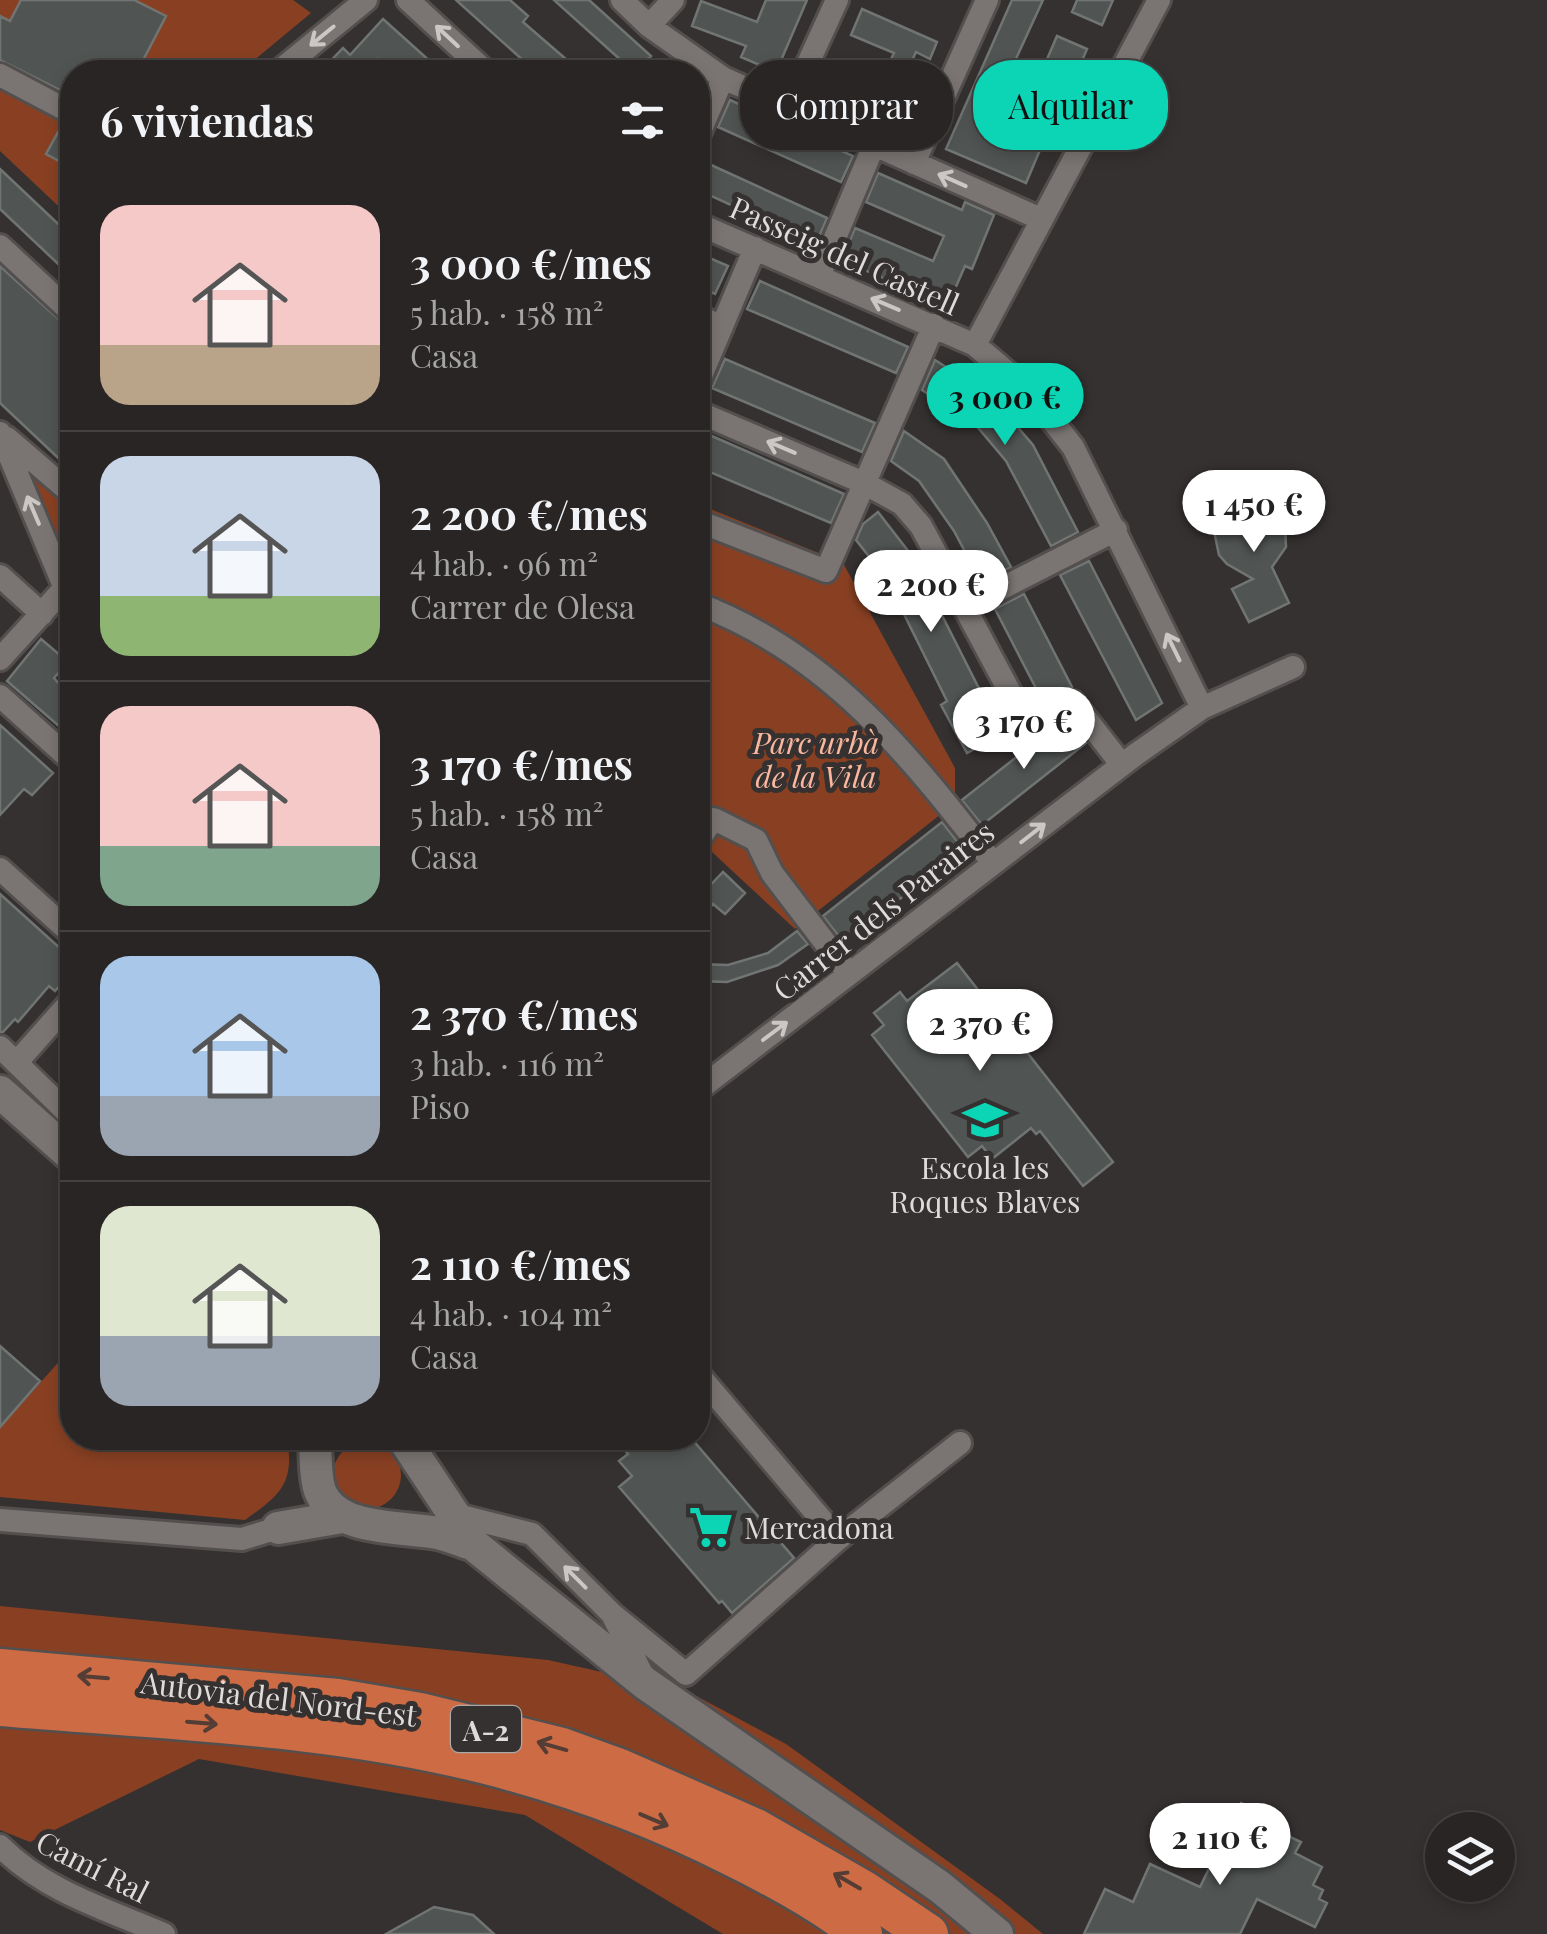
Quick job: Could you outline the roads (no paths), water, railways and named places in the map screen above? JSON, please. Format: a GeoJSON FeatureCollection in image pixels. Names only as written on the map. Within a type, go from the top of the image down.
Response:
{"type":"FeatureCollection","features":[{"type":"Feature","properties":{"kind":"highway","name":"Autovia del Nord-est"},"geometry":{"type":"LineString","coordinates":[[0,1669],[338,1699],[420,1713],[562,1748],[756,1829],[864,1891],[928,1934]]}},
{"type":"Feature","properties":{"kind":"highway","name":"Autovia del Nord-est"},"geometry":{"type":"LineString","coordinates":[[0,1706],[321,1734],[487,1764],[600,1799],[689,1834],[768,1874],[862,1934]]}},
{"type":"Feature","properties":{"kind":"main road"},"geometry":{"type":"LineString","coordinates":[[7,1098],[60,1116]]}},
{"type":"Feature","properties":{"kind":"main road"},"geometry":{"type":"LineString","coordinates":[[7,1098],[60,1145]]}},
{"type":"Feature","properties":{"kind":"main road"},"geometry":{"type":"LineString","coordinates":[[410,1450],[474,1545],[646,1684],[940,1887],[996,1934]]}},
{"type":"Feature","properties":{"kind":"main road"},"geometry":{"type":"LineString","coordinates":[[375,1523],[398,1514],[418,1484],[410,1450]]}},
{"type":"Feature","properties":{"kind":"main road"},"geometry":{"type":"LineString","coordinates":[[320,1453],[320,1493],[342,1517],[358,1523],[441,1534],[474,1545]]}},
{"type":"Feature","properties":{"kind":"main road"},"geometry":{"type":"LineString","coordinates":[[278,1528],[320,1453]]}},
{"type":"Feature","properties":{"kind":"main road"},"geometry":{"type":"LineString","coordinates":[[278,1528],[342,1517]]}},
{"type":"Feature","properties":{"kind":"street"},"geometry":{"type":"LineString","coordinates":[[293,60],[366,0]]}},
{"type":"Feature","properties":{"kind":"street"},"geometry":{"type":"LineString","coordinates":[[408,0],[473,60]]}},
{"type":"Feature","properties":{"kind":"street"},"geometry":{"type":"LineString","coordinates":[[622,0],[649,26],[697,60]]}},
{"type":"Feature","properties":{"kind":"street"},"geometry":{"type":"LineString","coordinates":[[649,26],[673,0]]}},
{"type":"Feature","properties":{"kind":"street"},"geometry":{"type":"LineString","coordinates":[[810,60],[837,0]]}},
{"type":"Feature","properties":{"kind":"street"},"geometry":{"type":"LineString","coordinates":[[914,163],[987,0]]}},
{"type":"Feature","properties":{"kind":"street"},"geometry":{"type":"LineString","coordinates":[[975,345],[1159,0]]}},
{"type":"Feature","properties":{"kind":"street"},"geometry":{"type":"LineString","coordinates":[[710,69],[740,86]]}},
{"type":"Feature","properties":{"kind":"street"},"geometry":{"type":"LineString","coordinates":[[0,75],[60,107]]}},
{"type":"Feature","properties":{"kind":"street"},"geometry":{"type":"LineString","coordinates":[[710,108],[723,78]]}},
{"type":"Feature","properties":{"kind":"street"},"geometry":{"type":"LineString","coordinates":[[819,276],[872,150]]}},
{"type":"Feature","properties":{"kind":"street"},"geometry":{"type":"LineString","coordinates":[[885,150],[1042,220]]}},
{"type":"Feature","properties":{"kind":"street","name":"Passeig del Castell"},"geometry":{"type":"LineString","coordinates":[[710,229],[975,345],[1028,390],[1073,446],[1202,708]]}},
{"type":"Feature","properties":{"kind":"street"},"geometry":{"type":"LineString","coordinates":[[0,246],[60,301]]}},
{"type":"Feature","properties":{"kind":"street"},"geometry":{"type":"LineString","coordinates":[[710,355],[755,248]]}},
{"type":"Feature","properties":{"kind":"street"},"geometry":{"type":"LineString","coordinates":[[710,322],[722,327]]}},
{"type":"Feature","properties":{"kind":"street"},"geometry":{"type":"LineString","coordinates":[[710,526],[826,571],[934,326]]}},
{"type":"Feature","properties":{"kind":"street"},"geometry":{"type":"LineString","coordinates":[[710,417],[864,483],[902,504],[921,526],[1028,724],[1073,702],[1122,765]]}},
{"type":"Feature","properties":{"kind":"street"},"geometry":{"type":"LineString","coordinates":[[0,433],[60,484]]}},
{"type":"Feature","properties":{"kind":"street"},"geometry":{"type":"LineString","coordinates":[[0,433],[60,568]]}},
{"type":"Feature","properties":{"kind":"street"},"geometry":{"type":"LineString","coordinates":[[965,607],[1116,530]]}},
{"type":"Feature","properties":{"kind":"street"},"geometry":{"type":"LineString","coordinates":[[0,576],[42,614]]}},
{"type":"Feature","properties":{"kind":"street"},"geometry":{"type":"LineString","coordinates":[[0,659],[60,599]]}},
{"type":"Feature","properties":{"kind":"street"},"geometry":{"type":"LineString","coordinates":[[710,609],[769,637],[840,687],[936,790],[993,864]]}},
{"type":"Feature","properties":{"kind":"street"},"geometry":{"type":"LineString","coordinates":[[1202,708],[1293,667]]}},
{"type":"Feature","properties":{"kind":"street"},"geometry":{"type":"LineString","coordinates":[[0,696],[60,750]]}},
{"type":"Feature","properties":{"kind":"street","name":"Carrer dels Paraires"},"geometry":{"type":"LineString","coordinates":[[710,1081],[1202,708]]}},
{"type":"Feature","properties":{"kind":"street"},"geometry":{"type":"LineString","coordinates":[[710,820],[756,840],[772,874],[849,974]]}},
{"type":"Feature","properties":{"kind":"street"},"geometry":{"type":"LineString","coordinates":[[0,869],[60,923]]}},
{"type":"Feature","properties":{"kind":"street"},"geometry":{"type":"LineString","coordinates":[[60,1010],[8,1054],[60,1108]]}},
{"type":"Feature","properties":{"kind":"street"},"geometry":{"type":"LineString","coordinates":[[710,1388],[838,1540]]}},
{"type":"Feature","properties":{"kind":"street"},"geometry":{"type":"LineString","coordinates":[[453,1514],[532,1534],[612,1614],[686,1674],[838,1540],[960,1443]]}},
{"type":"Feature","properties":{"kind":"street"},"geometry":{"type":"LineString","coordinates":[[0,1520],[242,1540],[278,1528]]}},
{"type":"Feature","properties":{"kind":"street"},"geometry":{"type":"LineString","coordinates":[[612,1614],[646,1684]]}},
{"type":"Feature","properties":{"kind":"street","name":"Camí Ral"},"geometry":{"type":"LineString","coordinates":[[5,1862],[164,1934]]}},
{"type":"Feature","properties":{"kind":"place","name":"Escola les Roques Blaves"},"geometry":{"type":"Point","coordinates":[985,1120]}},
{"type":"Feature","properties":{"kind":"place","name":"Mercadona"},"geometry":{"type":"Point","coordinates":[711,1527]}},
{"type":"Feature","properties":{"kind":"park label","name":"Parc urbà de la Vila"},"geometry":{"type":"Point","coordinates":[816,759]}}]}
